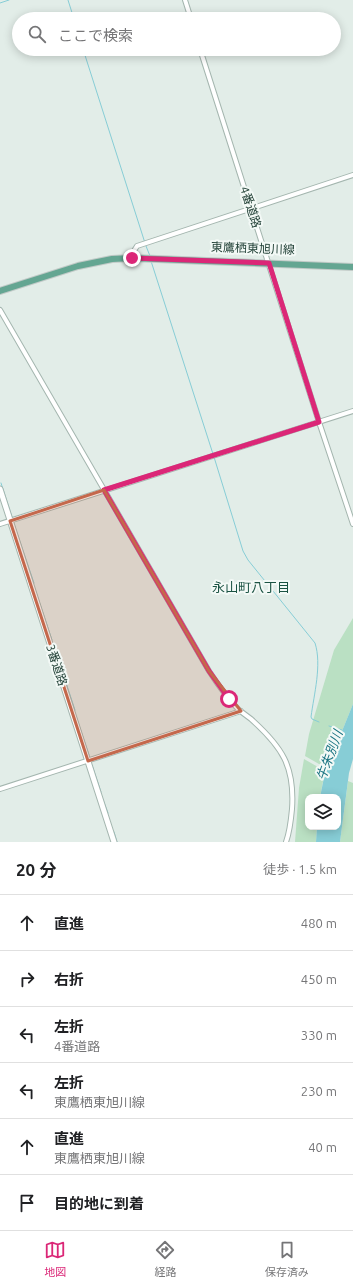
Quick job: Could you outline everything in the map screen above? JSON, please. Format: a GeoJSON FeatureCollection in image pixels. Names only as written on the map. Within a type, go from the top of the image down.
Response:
{"type":"FeatureCollection","features":[{"type":"Feature","properties":{"kind":"main road","name":"東鷹栖東旭川線"},"geometry":{"type":"LineString","coordinates":[[0,287],[77,262],[112,255],[353,267]]}},
{"type":"Feature","properties":{"kind":"main road","name":"東鷹栖東旭川線"},"geometry":{"type":"LineString","coordinates":[[0,291],[78,266],[132,256]]}},
{"type":"Feature","properties":{"kind":"main road","name":"東鷹栖東旭川線"},"geometry":{"type":"LineString","coordinates":[[268,262],[353,263]]}},
{"type":"Feature","properties":{"kind":"street"},"geometry":{"type":"LineString","coordinates":[[185,0],[189,12]]}},
{"type":"Feature","properties":{"kind":"street","name":"4番道路"},"geometry":{"type":"LineString","coordinates":[[202,56],[353,524]]}},
{"type":"Feature","properties":{"kind":"street"},"geometry":{"type":"LineString","coordinates":[[132,256],[137,246],[353,175]]}},
{"type":"Feature","properties":{"kind":"street"},"geometry":{"type":"LineString","coordinates":[[0,310],[209,671],[229,699],[280,748],[288,766],[293,793],[290,826],[286,842]]}},
{"type":"Feature","properties":{"kind":"street"},"geometry":{"type":"LineString","coordinates":[[0,524],[353,411]]}},
{"type":"Feature","properties":{"kind":"street","name":"3番道路"},"geometry":{"type":"LineString","coordinates":[[0,489],[114,842]]}},
{"type":"Feature","properties":{"kind":"street"},"geometry":{"type":"LineString","coordinates":[[0,789],[241,711]]}},
{"type":"Feature","properties":{"kind":"highlighted area"},"geometry":{"type":"Polygon","coordinates":[[[104,490],[209,671],[241,711],[88,761],[10,521],[104,490]]]}},
{"type":"Feature","properties":{"kind":"green space"},"geometry":{"type":"Polygon","coordinates":[[[353,618],[353,704],[338,741],[330,748],[326,768],[305,756],[309,734],[334,650],[353,618]]]}},
{"type":"Feature","properties":{"kind":"green space"},"geometry":{"type":"Polygon","coordinates":[[[304,759],[325,771],[321,794],[305,794],[305,830],[317,830],[316,842],[295,842],[299,788],[304,759]]]}},
{"type":"Feature","properties":{"kind":"green space"},"geometry":{"type":"Polygon","coordinates":[[[348,781],[353,783],[353,842],[340,842],[348,781]]]}},
{"type":"Feature","properties":{"kind":"water","name":"牛朱別川"},"geometry":{"type":"Polygon","coordinates":[[[353,704],[353,759],[349,773],[340,842],[316,842],[317,830],[341,830],[341,794],[321,794],[330,748],[338,741],[353,704]]]}},
{"type":"Feature","properties":{"kind":"waterway"},"geometry":{"type":"LineString","coordinates":[[0,3],[9,0]]}},
{"type":"Feature","properties":{"kind":"waterway"},"geometry":{"type":"LineString","coordinates":[[68,0],[72,12]]}},
{"type":"Feature","properties":{"kind":"waterway"},"geometry":{"type":"LineString","coordinates":[[85,56],[145,243]]}},
{"type":"Feature","properties":{"kind":"waterway"},"geometry":{"type":"LineString","coordinates":[[146,246],[150,256]]}},
{"type":"Feature","properties":{"kind":"waterway"},"geometry":{"type":"LineString","coordinates":[[151,261],[213,454]]}},
{"type":"Feature","properties":{"kind":"waterway"},"geometry":{"type":"LineString","coordinates":[[214,457],[243,551],[248,560],[315,643],[318,670],[311,717],[319,722]]}},
{"type":"Feature","properties":{"kind":"waterway"},"geometry":{"type":"LineString","coordinates":[[1,483],[12,517]]}},
{"type":"Feature","properties":{"kind":"waterway"},"geometry":{"type":"LineString","coordinates":[[14,524],[34,583]]}},
{"type":"Feature","properties":{"kind":"waterway"},"geometry":{"type":"LineString","coordinates":[[35,589],[52,640]]}},
{"type":"Feature","properties":{"kind":"waterway"},"geometry":{"type":"LineString","coordinates":[[54,646],[75,710]]}},
{"type":"Feature","properties":{"kind":"waterway"},"geometry":{"type":"LineString","coordinates":[[76,716],[89,755]]}},
{"type":"Feature","properties":{"kind":"waterway"},"geometry":{"type":"LineString","coordinates":[[329,726],[342,730]]}},
{"type":"Feature","properties":{"kind":"waterway"},"geometry":{"type":"LineString","coordinates":[[92,765],[101,792]]}},
{"type":"Feature","properties":{"kind":"waterway"},"geometry":{"type":"LineString","coordinates":[[102,797],[108,813]]}},
{"type":"Feature","properties":{"kind":"waterway"},"geometry":{"type":"LineString","coordinates":[[114,832],[117,842]]}},
{"type":"Feature","properties":{"kind":"district","name":"永山町八丁目"},"geometry":{"type":"Point","coordinates":[251,587]}},
{"type":"Feature","properties":{"kind":"route"},"geometry":{"type":"LineString","coordinates":[[132,258],[269,263],[319,422],[104,490],[209,671],[229,699]]}}]}
